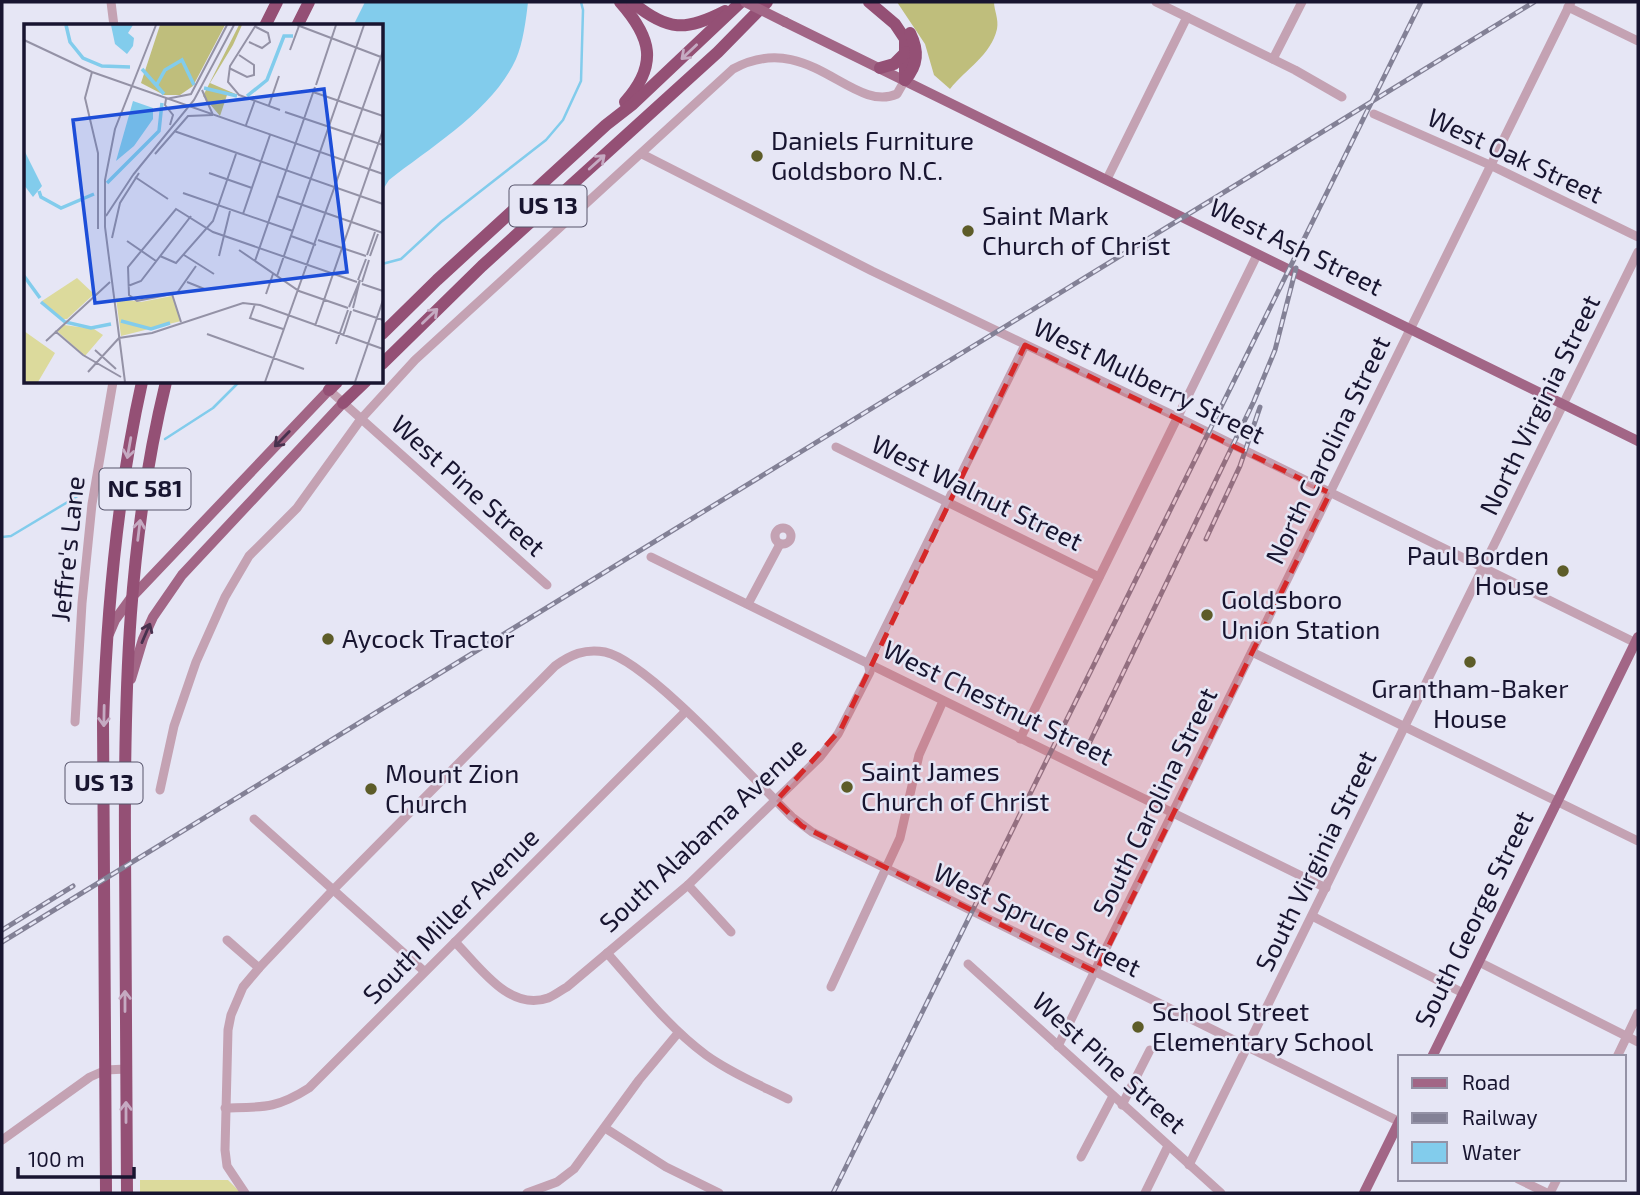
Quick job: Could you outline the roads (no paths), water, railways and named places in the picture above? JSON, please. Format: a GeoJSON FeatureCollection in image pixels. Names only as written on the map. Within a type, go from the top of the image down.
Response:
{"type":"FeatureCollection","features":[{"type":"Feature","properties":{"kind":"highway"},"geometry":{"type":"LineString","coordinates":[[266,24],[277,2]]}},
{"type":"Feature","properties":{"kind":"highway"},"geometry":{"type":"LineString","coordinates":[[298,24],[309,2]]}},
{"type":"Feature","properties":{"kind":"highway"},"geometry":{"type":"LineString","coordinates":[[606,125],[635,92],[647,65],[648,49],[642,30],[620,2]]}},
{"type":"Feature","properties":{"kind":"highway"},"geometry":{"type":"LineString","coordinates":[[632,2],[656,19],[688,26],[703,23],[741,3]]}},
{"type":"Feature","properties":{"kind":"highway"},"geometry":{"type":"LineString","coordinates":[[869,2],[895,24],[905,39],[905,80]]}},
{"type":"Feature","properties":{"kind":"highway"},"geometry":{"type":"LineString","coordinates":[[883,2],[904,23],[914,43],[916,64],[905,80]]}},
{"type":"Feature","properties":{"kind":"highway","name":"US 13"},"geometry":{"type":"LineString","coordinates":[[383,333],[437,279],[606,125],[633,104],[741,3]]}},
{"type":"Feature","properties":{"kind":"highway","name":"US 13"},"geometry":{"type":"LineString","coordinates":[[383,363],[482,266],[767,4]]}},
{"type":"Feature","properties":{"kind":"highway"},"geometry":{"type":"LineString","coordinates":[[880,68],[894,64],[906,52]]}},
{"type":"Feature","properties":{"kind":"highway","name":"NC 581"},"geometry":{"type":"LineString","coordinates":[[106,648],[119,508],[142,383]]}},
{"type":"Feature","properties":{"kind":"highway","name":"NC 581"},"geometry":{"type":"LineString","coordinates":[[125,698],[131,598],[148,472],[166,383]]}},
{"type":"Feature","properties":{"kind":"highway","name":"US 13"},"geometry":{"type":"LineString","coordinates":[[344,403],[364,383]]}},
{"type":"Feature","properties":{"kind":"highway","name":"US 13"},"geometry":{"type":"LineString","coordinates":[[106,648],[103,722],[106,1193]]}},
{"type":"Feature","properties":{"kind":"highway","name":"US 13"},"geometry":{"type":"LineString","coordinates":[[125,698],[127,1193]]}},
{"type":"Feature","properties":{"kind":"main road","name":"West Ash Street"},"geometry":{"type":"LineString","coordinates":[[741,3],[905,80],[1638,441]]}},
{"type":"Feature","properties":{"kind":"main road","name":"US 13"},"geometry":{"type":"LineString","coordinates":[[106,648],[115,620],[131,598],[333,386]]}},
{"type":"Feature","properties":{"kind":"main road","name":"US 13"},"geometry":{"type":"LineString","coordinates":[[125,698],[143,639],[165,597],[182,575],[344,403]]}},
{"type":"Feature","properties":{"kind":"main road","name":"South George Street"},"geometry":{"type":"LineString","coordinates":[[1433,1055],[1637,641]]}},
{"type":"Feature","properties":{"kind":"main road"},"geometry":{"type":"LineString","coordinates":[[1364,1193],[1398,1126]]}},
{"type":"Feature","properties":{"kind":"street"},"geometry":{"type":"LineString","coordinates":[[111,2],[114,24]]}},
{"type":"Feature","properties":{"kind":"street"},"geometry":{"type":"LineString","coordinates":[[1156,2],[1273,59],[1342,97]]}},
{"type":"Feature","properties":{"kind":"street"},"geometry":{"type":"LineString","coordinates":[[1273,59],[1302,2]]}},
{"type":"Feature","properties":{"kind":"street"},"geometry":{"type":"LineString","coordinates":[[1569,4],[1638,41]]}},
{"type":"Feature","properties":{"kind":"street","name":"North Carolina Street"},"geometry":{"type":"LineString","coordinates":[[1252,652],[1569,4]]}},
{"type":"Feature","properties":{"kind":"street"},"geometry":{"type":"LineString","coordinates":[[1107,179],[1187,17]]}},
{"type":"Feature","properties":{"kind":"street"},"geometry":{"type":"LineString","coordinates":[[160,790],[178,713],[204,642],[249,556],[297,508],[361,419],[431,345],[724,75],[752,60],[773,57],[795,60],[881,98],[897,94],[905,80]]}},
{"type":"Feature","properties":{"kind":"street","name":"West Oak Street"},"geometry":{"type":"LineString","coordinates":[[1374,114],[1490,165],[1638,237]]}},
{"type":"Feature","properties":{"kind":"street","name":"West Mulberry Street"},"geometry":{"type":"LineString","coordinates":[[642,153],[872,271],[1637,641]]}},
{"type":"Feature","properties":{"kind":"street","name":"North Virginia Street"},"geometry":{"type":"LineString","coordinates":[[1405,726],[1638,252]]}},
{"type":"Feature","properties":{"kind":"street"},"geometry":{"type":"LineString","coordinates":[[1020,739],[1257,254]]}},
{"type":"Feature","properties":{"kind":"street","name":"South Alabama Avenue"},"geometry":{"type":"LineString","coordinates":[[455,942],[500,988],[517,998],[548,998],[567,987],[688,885],[820,757],[838,734],[870,672],[868,663],[1025,345]]}},
{"type":"Feature","properties":{"kind":"street","name":"Jeffre's Lane"},"geometry":{"type":"LineString","coordinates":[[75,722],[82,603],[92,505],[113,383]]}},
{"type":"Feature","properties":{"kind":"street","name":"West Pine Street"},"geometry":{"type":"LineString","coordinates":[[333,386],[344,403],[361,419],[547,585]]}},
{"type":"Feature","properties":{"kind":"street","name":"West Walnut Street"},"geometry":{"type":"LineString","coordinates":[[836,447],[1099,577]]}},
{"type":"Feature","properties":{"kind":"street"},"geometry":{"type":"LineString","coordinates":[[748,604],[780,544]]}},
{"type":"Feature","properties":{"kind":"street","name":"West Chestnut Street"},"geometry":{"type":"LineString","coordinates":[[651,557],[1326,888]]}},
{"type":"Feature","properties":{"kind":"street","name":"West Spruce Street"},"geometry":{"type":"LineString","coordinates":[[333,890],[555,666],[570,656],[585,651],[605,652],[621,657],[636,667],[812,832],[1398,1121]]}},
{"type":"Feature","properties":{"kind":"street"},"geometry":{"type":"LineString","coordinates":[[1252,652],[1638,841]]}},
{"type":"Feature","properties":{"kind":"street","name":"South Carolina Street"},"geometry":{"type":"LineString","coordinates":[[1058,1046],[1252,652]]}},
{"type":"Feature","properties":{"kind":"street"},"geometry":{"type":"LineString","coordinates":[[831,987],[905,823],[919,755],[943,701]]}},
{"type":"Feature","properties":{"kind":"street","name":"South Miller Avenue"},"geometry":{"type":"LineString","coordinates":[[225,1108],[272,1106],[292,1099],[309,1088],[686,711]]}},
{"type":"Feature","properties":{"kind":"street","name":"South Virginia Street"},"geometry":{"type":"LineString","coordinates":[[1189,1165],[1245,1046],[1251,1042],[1405,726]]}},
{"type":"Feature","properties":{"kind":"street"},"geometry":{"type":"LineString","coordinates":[[254,819],[424,971]]}},
{"type":"Feature","properties":{"kind":"street"},"geometry":{"type":"LineString","coordinates":[[688,885],[731,932]]}},
{"type":"Feature","properties":{"kind":"street"},"geometry":{"type":"LineString","coordinates":[[245,1193],[227,1166],[225,1108],[231,1015],[243,987],[333,890]]}},
{"type":"Feature","properties":{"kind":"street"},"geometry":{"type":"LineString","coordinates":[[1312,916],[1463,993]]}},
{"type":"Feature","properties":{"kind":"street"},"geometry":{"type":"LineString","coordinates":[[227,940],[259,968]]}},
{"type":"Feature","properties":{"kind":"street"},"geometry":{"type":"LineString","coordinates":[[607,953],[678,1033],[731,1071],[788,1099]]}},
{"type":"Feature","properties":{"kind":"street"},"geometry":{"type":"LineString","coordinates":[[1479,962],[1638,1042]]}},
{"type":"Feature","properties":{"kind":"street","name":"West Pine Street"},"geometry":{"type":"LineString","coordinates":[[968,964],[1221,1193]]}},
{"type":"Feature","properties":{"kind":"street"},"geometry":{"type":"LineString","coordinates":[[1618,1055],[1638,1013]]}},
{"type":"Feature","properties":{"kind":"street"},"geometry":{"type":"LineString","coordinates":[[527,1193],[556,1182],[574,1169],[639,1080],[678,1033]]}},
{"type":"Feature","properties":{"kind":"street"},"geometry":{"type":"LineString","coordinates":[[1122,1104],[1150,1050]]}},
{"type":"Feature","properties":{"kind":"street"},"geometry":{"type":"LineString","coordinates":[[2,1140],[76,1085],[106,1070],[126,1069]]}},
{"type":"Feature","properties":{"kind":"street"},"geometry":{"type":"LineString","coordinates":[[1082,1157],[1113,1096]]}},
{"type":"Feature","properties":{"kind":"street"},"geometry":{"type":"LineString","coordinates":[[605,1128],[666,1167],[719,1193]]}},
{"type":"Feature","properties":{"kind":"street"},"geometry":{"type":"LineString","coordinates":[[1145,1193],[1168,1146]]}},
{"type":"Feature","properties":{"kind":"street"},"geometry":{"type":"LineString","coordinates":[[1522,1181],[1549,1193]]}},
{"type":"Feature","properties":{"kind":"water"},"geometry":{"type":"Polygon","coordinates":[[[365,2],[528,2],[518,53],[506,77],[477,111],[389,180],[383,189],[383,24],[354,24],[365,2]]]}},
{"type":"Feature","properties":{"kind":"waterway"},"geometry":{"type":"LineString","coordinates":[[383,264],[401,259],[441,222],[546,140],[563,120],[581,81],[581,2]]}},
{"type":"Feature","properties":{"kind":"waterway"},"geometry":{"type":"LineString","coordinates":[[165,439],[213,408],[238,383]]}},
{"type":"Feature","properties":{"kind":"waterway"},"geometry":{"type":"LineString","coordinates":[[2,537],[11,536],[81,494]]}},
{"type":"Feature","properties":{"kind":"railway"},"geometry":{"type":"LineString","coordinates":[[833,1193],[1421,2]]}},
{"type":"Feature","properties":{"kind":"railway"},"geometry":{"type":"LineString","coordinates":[[2,942],[1534,2]]}},
{"type":"Feature","properties":{"kind":"railway"},"geometry":{"type":"LineString","coordinates":[[1087,748],[1254,401],[1275,350],[1296,268]]}},
{"type":"Feature","properties":{"kind":"railway"},"geometry":{"type":"LineString","coordinates":[[1206,539],[1240,466],[1260,407]]}},
{"type":"Feature","properties":{"kind":"railway"},"geometry":{"type":"LineString","coordinates":[[2,930],[73,886]]}},
{"type":"Feature","properties":{"kind":"place","name":"Daniels Furniture Goldsboro N.C."},"geometry":{"type":"Point","coordinates":[757,156]}},
{"type":"Feature","properties":{"kind":"place","name":"Saint Mark Church of Christ"},"geometry":{"type":"Point","coordinates":[968,231]}},
{"type":"Feature","properties":{"kind":"place","name":"Paul Borden House"},"geometry":{"type":"Point","coordinates":[1563,571]}},
{"type":"Feature","properties":{"kind":"place","name":"Goldsboro Union Station"},"geometry":{"type":"Point","coordinates":[1207,615]}},
{"type":"Feature","properties":{"kind":"place","name":"Aycock Tractor"},"geometry":{"type":"Point","coordinates":[328,639]}},
{"type":"Feature","properties":{"kind":"place","name":"Grantham-Baker House"},"geometry":{"type":"Point","coordinates":[1470,662]}},
{"type":"Feature","properties":{"kind":"place","name":"Saint James Church of Christ"},"geometry":{"type":"Point","coordinates":[847,787]}},
{"type":"Feature","properties":{"kind":"place","name":"Mount Zion Church"},"geometry":{"type":"Point","coordinates":[371,789]}},
{"type":"Feature","properties":{"kind":"place","name":"School Street Elementary School"},"geometry":{"type":"Point","coordinates":[1138,1027]}}]}
